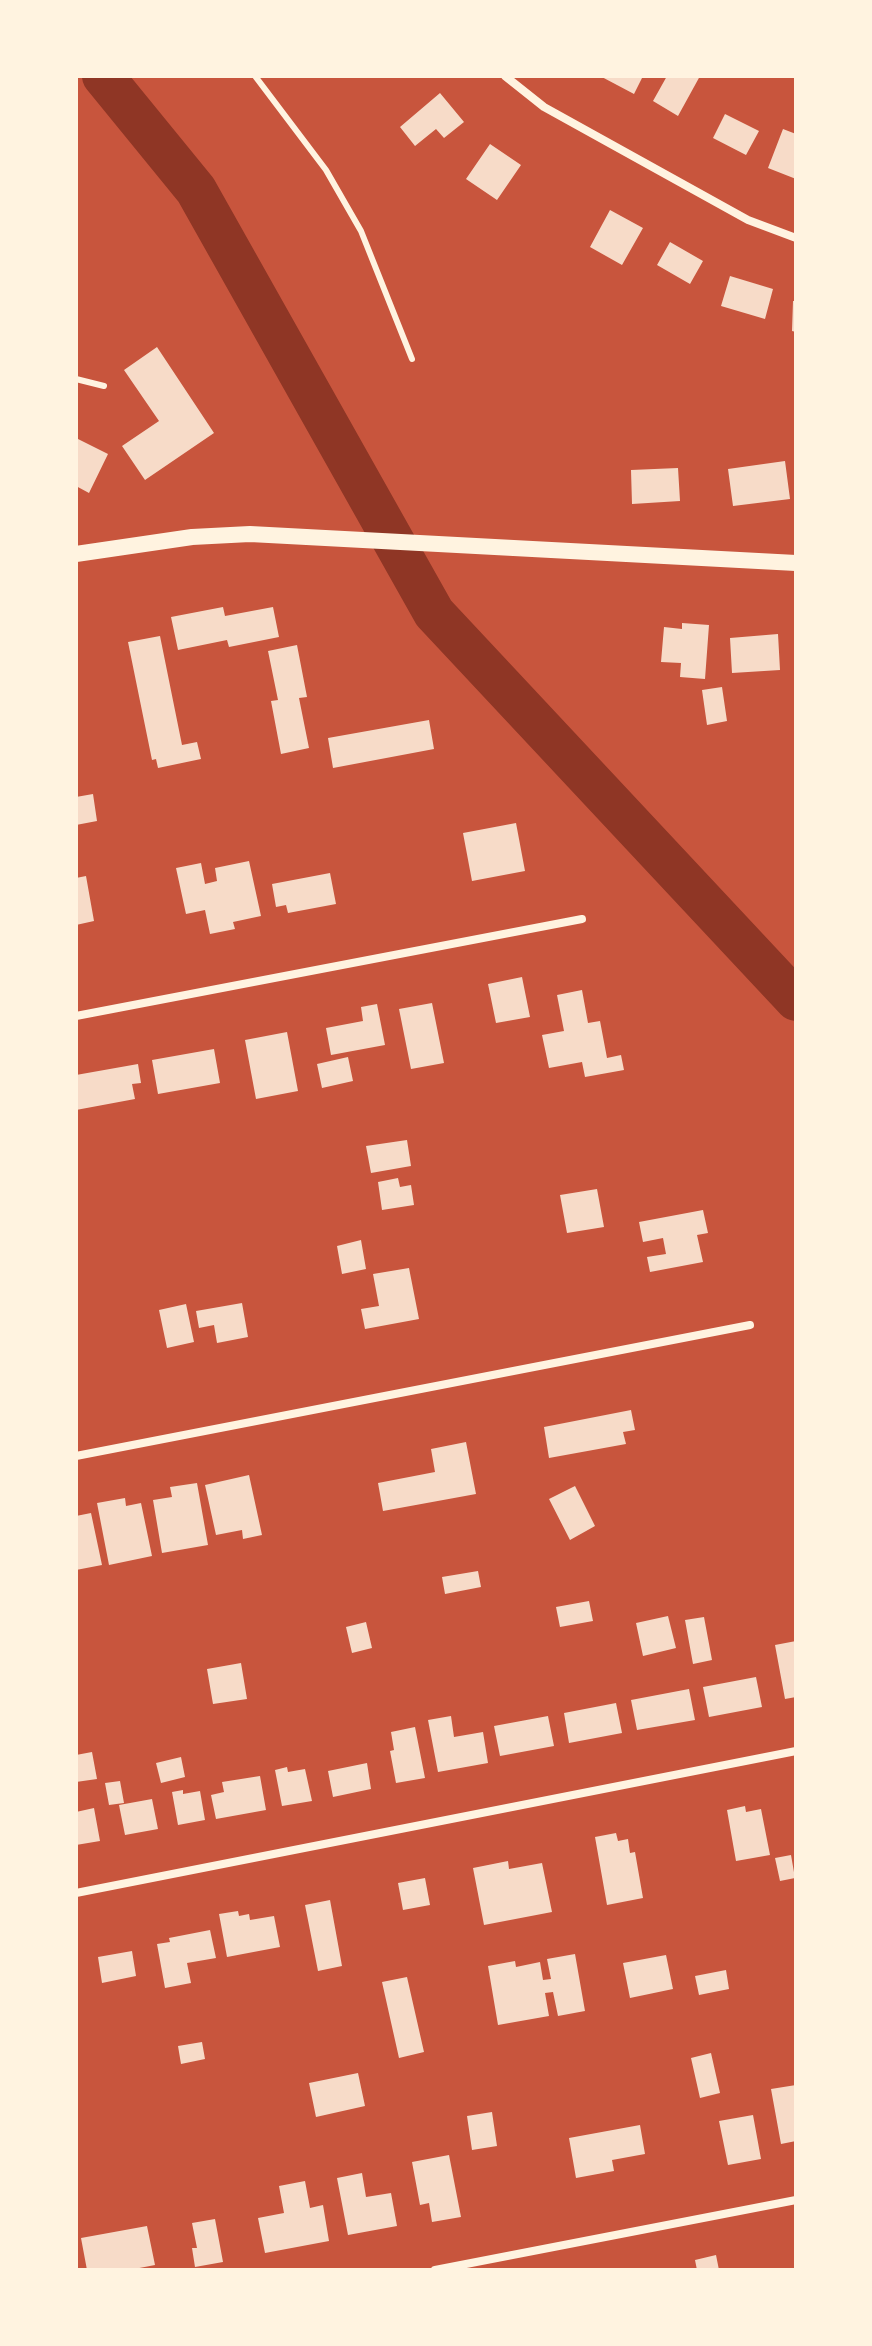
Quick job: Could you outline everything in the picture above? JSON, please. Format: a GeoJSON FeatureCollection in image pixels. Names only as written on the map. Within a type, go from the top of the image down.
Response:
{"type":"FeatureCollection","features":[{"type":"Feature","properties":{"kind":"main road"},"geometry":{"type":"LineString","coordinates":[[76,554],[192,537],[250,534],[796,563]]}},
{"type":"Feature","properties":{"kind":"street"},"geometry":{"type":"LineString","coordinates":[[505,76],[544,107],[748,220],[796,238]]}},
{"type":"Feature","properties":{"kind":"street"},"geometry":{"type":"LineString","coordinates":[[76,1016],[582,919]]}},
{"type":"Feature","properties":{"kind":"street"},"geometry":{"type":"LineString","coordinates":[[76,1456],[750,1325]]}},
{"type":"Feature","properties":{"kind":"street"},"geometry":{"type":"LineString","coordinates":[[76,1893],[796,1751]]}},
{"type":"Feature","properties":{"kind":"street"},"geometry":{"type":"LineString","coordinates":[[435,2270],[796,2200]]}},
{"type":"Feature","properties":{"kind":"lane"},"geometry":{"type":"LineString","coordinates":[[255,76],[326,170],[361,231],[412,359]]}},
{"type":"Feature","properties":{"kind":"lane"},"geometry":{"type":"LineString","coordinates":[[76,379],[104,386]]}},
{"type":"Feature","properties":{"kind":"building"},"geometry":{"type":"Polygon","coordinates":[[[600,76],[643,76],[634,94],[600,76]]]}},
{"type":"Feature","properties":{"kind":"building"},"geometry":{"type":"Polygon","coordinates":[[[667,76],[700,76],[678,116],[653,101],[667,76]]]}},
{"type":"Feature","properties":{"kind":"building"},"geometry":{"type":"Polygon","coordinates":[[[440,93],[464,122],[444,138],[436,129],[415,146],[400,127],[440,93]]]}},
{"type":"Feature","properties":{"kind":"building"},"geometry":{"type":"Polygon","coordinates":[[[725,114],[759,131],[746,155],[713,138],[725,114]]]}},
{"type":"Feature","properties":{"kind":"building"},"geometry":{"type":"Polygon","coordinates":[[[783,129],[796,134],[796,179],[768,168],[783,129]]]}},
{"type":"Feature","properties":{"kind":"building"},"geometry":{"type":"Polygon","coordinates":[[[490,144],[521,165],[497,200],[466,179],[490,144]]]}},
{"type":"Feature","properties":{"kind":"building"},"geometry":{"type":"Polygon","coordinates":[[[610,210],[643,228],[622,265],[590,247],[610,210]]]}},
{"type":"Feature","properties":{"kind":"building"},"geometry":{"type":"Polygon","coordinates":[[[670,242],[703,261],[690,284],[657,265],[670,242]]]}},
{"type":"Feature","properties":{"kind":"building"},"geometry":{"type":"Polygon","coordinates":[[[730,276],[773,289],[765,319],[721,306],[730,276]]]}},
{"type":"Feature","properties":{"kind":"building"},"geometry":{"type":"Polygon","coordinates":[[[793,301],[796,301],[796,332],[792,331],[793,301]]]}},
{"type":"Feature","properties":{"kind":"building"},"geometry":{"type":"Polygon","coordinates":[[[157,347],[214,433],[145,480],[122,446],[159,421],[124,370],[157,347]]]}},
{"type":"Feature","properties":{"kind":"building"},"geometry":{"type":"Polygon","coordinates":[[[76,438],[108,454],[89,493],[76,486],[76,438]]]}},
{"type":"Feature","properties":{"kind":"building"},"geometry":{"type":"Polygon","coordinates":[[[785,461],[790,499],[733,506],[728,469],[785,461]]]}},
{"type":"Feature","properties":{"kind":"building"},"geometry":{"type":"Polygon","coordinates":[[[678,468],[680,501],[632,504],[631,470],[678,468]]]}},
{"type":"Feature","properties":{"kind":"building"},"geometry":{"type":"Polygon","coordinates":[[[223,607],[225,616],[273,607],[279,637],[229,647],[227,640],[178,650],[171,617],[223,607]]]}},
{"type":"Feature","properties":{"kind":"building"},"geometry":{"type":"Polygon","coordinates":[[[682,623],[709,625],[705,679],[680,677],[681,663],[661,662],[664,627],[682,629],[682,623]]]}},
{"type":"Feature","properties":{"kind":"building"},"geometry":{"type":"Polygon","coordinates":[[[778,634],[780,670],[732,673],[730,638],[778,634]]]}},
{"type":"Feature","properties":{"kind":"building"},"geometry":{"type":"Polygon","coordinates":[[[160,636],[182,745],[197,742],[201,759],[158,768],[156,759],[152,760],[128,642],[160,636]]]}},
{"type":"Feature","properties":{"kind":"building"},"geometry":{"type":"Polygon","coordinates":[[[297,645],[307,697],[299,698],[309,748],[281,754],[271,701],[278,700],[268,651],[297,645]]]}},
{"type":"Feature","properties":{"kind":"building"},"geometry":{"type":"Polygon","coordinates":[[[722,687],[727,721],[707,725],[702,690],[722,687]]]}},
{"type":"Feature","properties":{"kind":"building"},"geometry":{"type":"Polygon","coordinates":[[[429,720],[434,749],[333,768],[328,738],[429,720]]]}},
{"type":"Feature","properties":{"kind":"building"},"geometry":{"type":"Polygon","coordinates":[[[93,794],[97,821],[76,825],[76,797],[93,794]]]}},
{"type":"Feature","properties":{"kind":"building"},"geometry":{"type":"Polygon","coordinates":[[[516,823],[525,871],[472,881],[463,833],[516,823]]]}},
{"type":"Feature","properties":{"kind":"building"},"geometry":{"type":"Polygon","coordinates":[[[249,861],[261,916],[233,922],[235,929],[210,934],[205,910],[186,914],[176,868],[201,863],[205,884],[217,881],[215,868],[249,861]]]}},
{"type":"Feature","properties":{"kind":"building"},"geometry":{"type":"Polygon","coordinates":[[[330,873],[336,904],[288,913],[286,905],[276,907],[272,884],[330,873]]]}},
{"type":"Feature","properties":{"kind":"building"},"geometry":{"type":"Polygon","coordinates":[[[86,876],[94,921],[76,925],[76,878],[86,876]]]}},
{"type":"Feature","properties":{"kind":"building"},"geometry":{"type":"Polygon","coordinates":[[[522,977],[530,1017],[496,1023],[488,984],[522,977]]]}},
{"type":"Feature","properties":{"kind":"building"},"geometry":{"type":"Polygon","coordinates":[[[582,990],[588,1023],[600,1021],[607,1058],[621,1055],[624,1070],[585,1077],[582,1062],[549,1068],[542,1035],[564,1031],[557,995],[582,990]]]}},
{"type":"Feature","properties":{"kind":"building"},"geometry":{"type":"Polygon","coordinates":[[[432,1003],[444,1063],[411,1069],[399,1009],[432,1003]]]}},
{"type":"Feature","properties":{"kind":"building"},"geometry":{"type":"Polygon","coordinates":[[[377,1004],[385,1045],[331,1055],[326,1028],[363,1021],[361,1007],[377,1004]]]}},
{"type":"Feature","properties":{"kind":"building"},"geometry":{"type":"Polygon","coordinates":[[[287,1032],[298,1091],[256,1099],[245,1040],[287,1032]]]}},
{"type":"Feature","properties":{"kind":"building"},"geometry":{"type":"Polygon","coordinates":[[[214,1049],[220,1083],[158,1094],[152,1060],[214,1049]]]}},
{"type":"Feature","properties":{"kind":"building"},"geometry":{"type":"Polygon","coordinates":[[[348,1057],[353,1081],[322,1088],[317,1064],[348,1057]]]}},
{"type":"Feature","properties":{"kind":"building"},"geometry":{"type":"Polygon","coordinates":[[[138,1064],[141,1083],[132,1084],[135,1099],[76,1110],[76,1075],[138,1064]]]}},
{"type":"Feature","properties":{"kind":"building"},"geometry":{"type":"Polygon","coordinates":[[[407,1140],[411,1166],[371,1173],[366,1146],[407,1140]]]}},
{"type":"Feature","properties":{"kind":"building"},"geometry":{"type":"Polygon","coordinates":[[[398,1178],[400,1187],[411,1185],[414,1205],[382,1210],[378,1182],[398,1178]]]}},
{"type":"Feature","properties":{"kind":"building"},"geometry":{"type":"Polygon","coordinates":[[[597,1189],[604,1227],[567,1233],[560,1195],[597,1189]]]}},
{"type":"Feature","properties":{"kind":"building"},"geometry":{"type":"Polygon","coordinates":[[[703,1210],[708,1233],[697,1235],[703,1262],[650,1272],[647,1257],[666,1254],[663,1238],[643,1242],[639,1222],[703,1210]]]}},
{"type":"Feature","properties":{"kind":"building"},"geometry":{"type":"Polygon","coordinates":[[[361,1240],[366,1269],[342,1274],[337,1246],[361,1240]]]}},
{"type":"Feature","properties":{"kind":"building"},"geometry":{"type":"Polygon","coordinates":[[[409,1268],[419,1319],[365,1329],[361,1309],[379,1306],[373,1274],[409,1268]]]}},
{"type":"Feature","properties":{"kind":"building"},"geometry":{"type":"Polygon","coordinates":[[[242,1303],[248,1337],[217,1343],[214,1325],[199,1328],[196,1311],[242,1303]]]}},
{"type":"Feature","properties":{"kind":"building"},"geometry":{"type":"Polygon","coordinates":[[[186,1304],[194,1342],[167,1348],[159,1310],[186,1304]]]}},
{"type":"Feature","properties":{"kind":"building"},"geometry":{"type":"Polygon","coordinates":[[[631,1410],[635,1430],[623,1432],[626,1444],[549,1458],[544,1427],[631,1410]]]}},
{"type":"Feature","properties":{"kind":"building"},"geometry":{"type":"Polygon","coordinates":[[[466,1442],[476,1494],[383,1511],[378,1483],[435,1472],[431,1449],[466,1442]]]}},
{"type":"Feature","properties":{"kind":"building"},"geometry":{"type":"Polygon","coordinates":[[[249,1475],[262,1535],[243,1539],[242,1530],[216,1535],[205,1485],[249,1475]]]}},
{"type":"Feature","properties":{"kind":"building"},"geometry":{"type":"Polygon","coordinates":[[[197,1483],[208,1545],[162,1553],[153,1500],[172,1497],[170,1487],[197,1483]]]}},
{"type":"Feature","properties":{"kind":"building"},"geometry":{"type":"Polygon","coordinates":[[[575,1486],[595,1526],[570,1540],[549,1499],[575,1486]]]}},
{"type":"Feature","properties":{"kind":"building"},"geometry":{"type":"Polygon","coordinates":[[[125,1498],[126,1506],[141,1503],[152,1556],[109,1565],[97,1503],[125,1498]]]}},
{"type":"Feature","properties":{"kind":"building"},"geometry":{"type":"Polygon","coordinates":[[[91,1513],[102,1565],[76,1570],[76,1516],[91,1513]]]}},
{"type":"Feature","properties":{"kind":"building"},"geometry":{"type":"Polygon","coordinates":[[[478,1571],[481,1587],[445,1594],[442,1577],[478,1571]]]}},
{"type":"Feature","properties":{"kind":"building"},"geometry":{"type":"Polygon","coordinates":[[[589,1601],[593,1621],[560,1627],[556,1607],[589,1601]]]}},
{"type":"Feature","properties":{"kind":"building"},"geometry":{"type":"Polygon","coordinates":[[[668,1616],[676,1648],[643,1656],[636,1623],[668,1616]]]}},
{"type":"Feature","properties":{"kind":"building"},"geometry":{"type":"Polygon","coordinates":[[[704,1617],[712,1660],[693,1664],[685,1620],[704,1617]]]}},
{"type":"Feature","properties":{"kind":"building"},"geometry":{"type":"Polygon","coordinates":[[[366,1622],[372,1648],[352,1653],[346,1627],[366,1622]]]}},
{"type":"Feature","properties":{"kind":"building"},"geometry":{"type":"Polygon","coordinates":[[[796,1641],[796,1697],[785,1699],[775,1645],[796,1641]]]}},
{"type":"Feature","properties":{"kind":"building"},"geometry":{"type":"Polygon","coordinates":[[[241,1663],[247,1699],[213,1704],[207,1669],[241,1663]]]}},
{"type":"Feature","properties":{"kind":"building"},"geometry":{"type":"Polygon","coordinates":[[[756,1677],[762,1707],[709,1717],[703,1687],[756,1677]]]}},
{"type":"Feature","properties":{"kind":"building"},"geometry":{"type":"Polygon","coordinates":[[[689,1689],[695,1720],[637,1730],[631,1700],[689,1689]]]}},
{"type":"Feature","properties":{"kind":"building"},"geometry":{"type":"Polygon","coordinates":[[[616,1703],[622,1733],[569,1743],[564,1713],[616,1703]]]}},
{"type":"Feature","properties":{"kind":"building"},"geometry":{"type":"Polygon","coordinates":[[[451,1716],[454,1737],[483,1732],[488,1763],[438,1772],[428,1720],[451,1716]]]}},
{"type":"Feature","properties":{"kind":"building"},"geometry":{"type":"Polygon","coordinates":[[[548,1716],[554,1746],[500,1756],[494,1726],[548,1716]]]}},
{"type":"Feature","properties":{"kind":"building"},"geometry":{"type":"Polygon","coordinates":[[[415,1727],[425,1778],[396,1783],[390,1751],[394,1750],[391,1732],[415,1727]]]}},
{"type":"Feature","properties":{"kind":"building"},"geometry":{"type":"Polygon","coordinates":[[[92,1752],[97,1779],[76,1782],[76,1755],[92,1752]]]}},
{"type":"Feature","properties":{"kind":"building"},"geometry":{"type":"Polygon","coordinates":[[[181,1757],[185,1777],[161,1783],[156,1763],[181,1757]]]}},
{"type":"Feature","properties":{"kind":"building"},"geometry":{"type":"Polygon","coordinates":[[[367,1763],[371,1789],[333,1797],[328,1771],[367,1763]]]}},
{"type":"Feature","properties":{"kind":"building"},"geometry":{"type":"Polygon","coordinates":[[[287,1767],[288,1772],[305,1769],[312,1801],[282,1806],[275,1770],[287,1767]]]}},
{"type":"Feature","properties":{"kind":"building"},"geometry":{"type":"Polygon","coordinates":[[[260,1776],[266,1810],[216,1819],[211,1795],[224,1792],[222,1782],[260,1776]]]}},
{"type":"Feature","properties":{"kind":"building"},"geometry":{"type":"Polygon","coordinates":[[[120,1781],[124,1803],[109,1805],[105,1783],[120,1781]]]}},
{"type":"Feature","properties":{"kind":"building"},"geometry":{"type":"Polygon","coordinates":[[[183,1790],[183,1794],[200,1791],[205,1820],[178,1825],[172,1792],[183,1790]]]}},
{"type":"Feature","properties":{"kind":"building"},"geometry":{"type":"Polygon","coordinates":[[[152,1799],[158,1829],[125,1835],[119,1805],[152,1799]]]}},
{"type":"Feature","properties":{"kind":"building"},"geometry":{"type":"Polygon","coordinates":[[[745,1806],[746,1812],[761,1809],[770,1855],[736,1861],[727,1810],[745,1806]]]}},
{"type":"Feature","properties":{"kind":"building"},"geometry":{"type":"Polygon","coordinates":[[[94,1808],[100,1841],[76,1845],[76,1812],[94,1808]]]}},
{"type":"Feature","properties":{"kind":"building"},"geometry":{"type":"Polygon","coordinates":[[[616,1833],[618,1841],[628,1839],[630,1853],[635,1852],[643,1898],[607,1905],[595,1837],[616,1833]]]}},
{"type":"Feature","properties":{"kind":"building"},"geometry":{"type":"Polygon","coordinates":[[[791,1855],[795,1878],[780,1881],[775,1858],[791,1855]]]}},
{"type":"Feature","properties":{"kind":"building"},"geometry":{"type":"Polygon","coordinates":[[[508,1861],[509,1869],[542,1863],[552,1912],[484,1925],[473,1868],[508,1861]]]}},
{"type":"Feature","properties":{"kind":"building"},"geometry":{"type":"Polygon","coordinates":[[[425,1878],[430,1905],[403,1910],[398,1883],[425,1878]]]}},
{"type":"Feature","properties":{"kind":"building"},"geometry":{"type":"Polygon","coordinates":[[[330,1900],[342,1966],[318,1971],[305,1905],[330,1900]]]}},
{"type":"Feature","properties":{"kind":"building"},"geometry":{"type":"Polygon","coordinates":[[[238,1911],[239,1916],[249,1914],[250,1920],[274,1916],[280,1947],[227,1957],[219,1914],[238,1911]]]}},
{"type":"Feature","properties":{"kind":"building"},"geometry":{"type":"Polygon","coordinates":[[[210,1930],[216,1958],[187,1963],[191,1983],[165,1988],[157,1944],[170,1942],[169,1938],[210,1930]]]}},
{"type":"Feature","properties":{"kind":"building"},"geometry":{"type":"Polygon","coordinates":[[[132,1951],[136,1976],[102,1983],[98,1957],[132,1951]]]}},
{"type":"Feature","properties":{"kind":"building"},"geometry":{"type":"Polygon","coordinates":[[[575,1954],[585,2011],[558,2016],[553,1992],[545,1993],[549,2016],[498,2025],[488,1966],[515,1961],[516,1967],[540,1962],[543,1980],[551,1979],[547,1959],[575,1954]]]}},
{"type":"Feature","properties":{"kind":"building"},"geometry":{"type":"Polygon","coordinates":[[[666,1955],[673,1989],[630,1998],[623,1963],[666,1955]]]}},
{"type":"Feature","properties":{"kind":"building"},"geometry":{"type":"Polygon","coordinates":[[[726,1970],[729,1989],[699,1995],[695,1976],[726,1970]]]}},
{"type":"Feature","properties":{"kind":"building"},"geometry":{"type":"Polygon","coordinates":[[[407,1977],[424,2052],[399,2058],[382,1982],[407,1977]]]}},
{"type":"Feature","properties":{"kind":"building"},"geometry":{"type":"Polygon","coordinates":[[[202,2042],[205,2059],[181,2064],[178,2046],[202,2042]]]}},
{"type":"Feature","properties":{"kind":"building"},"geometry":{"type":"Polygon","coordinates":[[[711,2053],[720,2093],[700,2098],[691,2058],[711,2053]]]}},
{"type":"Feature","properties":{"kind":"building"},"geometry":{"type":"Polygon","coordinates":[[[358,2073],[365,2106],[316,2117],[309,2083],[358,2073]]]}},
{"type":"Feature","properties":{"kind":"building"},"geometry":{"type":"Polygon","coordinates":[[[796,2085],[796,2141],[781,2144],[771,2089],[796,2085]]]}},
{"type":"Feature","properties":{"kind":"building"},"geometry":{"type":"Polygon","coordinates":[[[492,2112],[497,2146],[472,2150],[467,2116],[492,2112]]]}},
{"type":"Feature","properties":{"kind":"building"},"geometry":{"type":"Polygon","coordinates":[[[753,2115],[761,2159],[728,2165],[719,2121],[753,2115]]]}},
{"type":"Feature","properties":{"kind":"building"},"geometry":{"type":"Polygon","coordinates":[[[640,2125],[645,2154],[612,2160],[614,2171],[576,2178],[569,2138],[640,2125]]]}},
{"type":"Feature","properties":{"kind":"building"},"geometry":{"type":"Polygon","coordinates":[[[449,2155],[461,2217],[432,2222],[429,2203],[420,2205],[412,2162],[449,2155]]]}},
{"type":"Feature","properties":{"kind":"building"},"geometry":{"type":"Polygon","coordinates":[[[362,2173],[366,2197],[391,2193],[397,2226],[348,2235],[337,2178],[362,2173]]]}},
{"type":"Feature","properties":{"kind":"building"},"geometry":{"type":"Polygon","coordinates":[[[305,2181],[310,2208],[323,2205],[329,2241],[265,2253],[258,2218],[284,2213],[279,2186],[305,2181]]]}},
{"type":"Feature","properties":{"kind":"building"},"geometry":{"type":"Polygon","coordinates":[[[215,2219],[223,2262],[195,2267],[192,2248],[197,2248],[192,2223],[215,2219]]]}},
{"type":"Feature","properties":{"kind":"building"},"geometry":{"type":"Polygon","coordinates":[[[147,2226],[155,2265],[129,2270],[87,2270],[81,2238],[147,2226]]]}},
{"type":"Feature","properties":{"kind":"building"},"geometry":{"type":"Polygon","coordinates":[[[716,2255],[719,2270],[697,2270],[695,2260],[716,2255]]]}},
{"type":"Feature","properties":{"kind":"waterway"},"geometry":{"type":"LineString","coordinates":[[103,76],[196,190],[434,613],[796,1000]]}}]}
